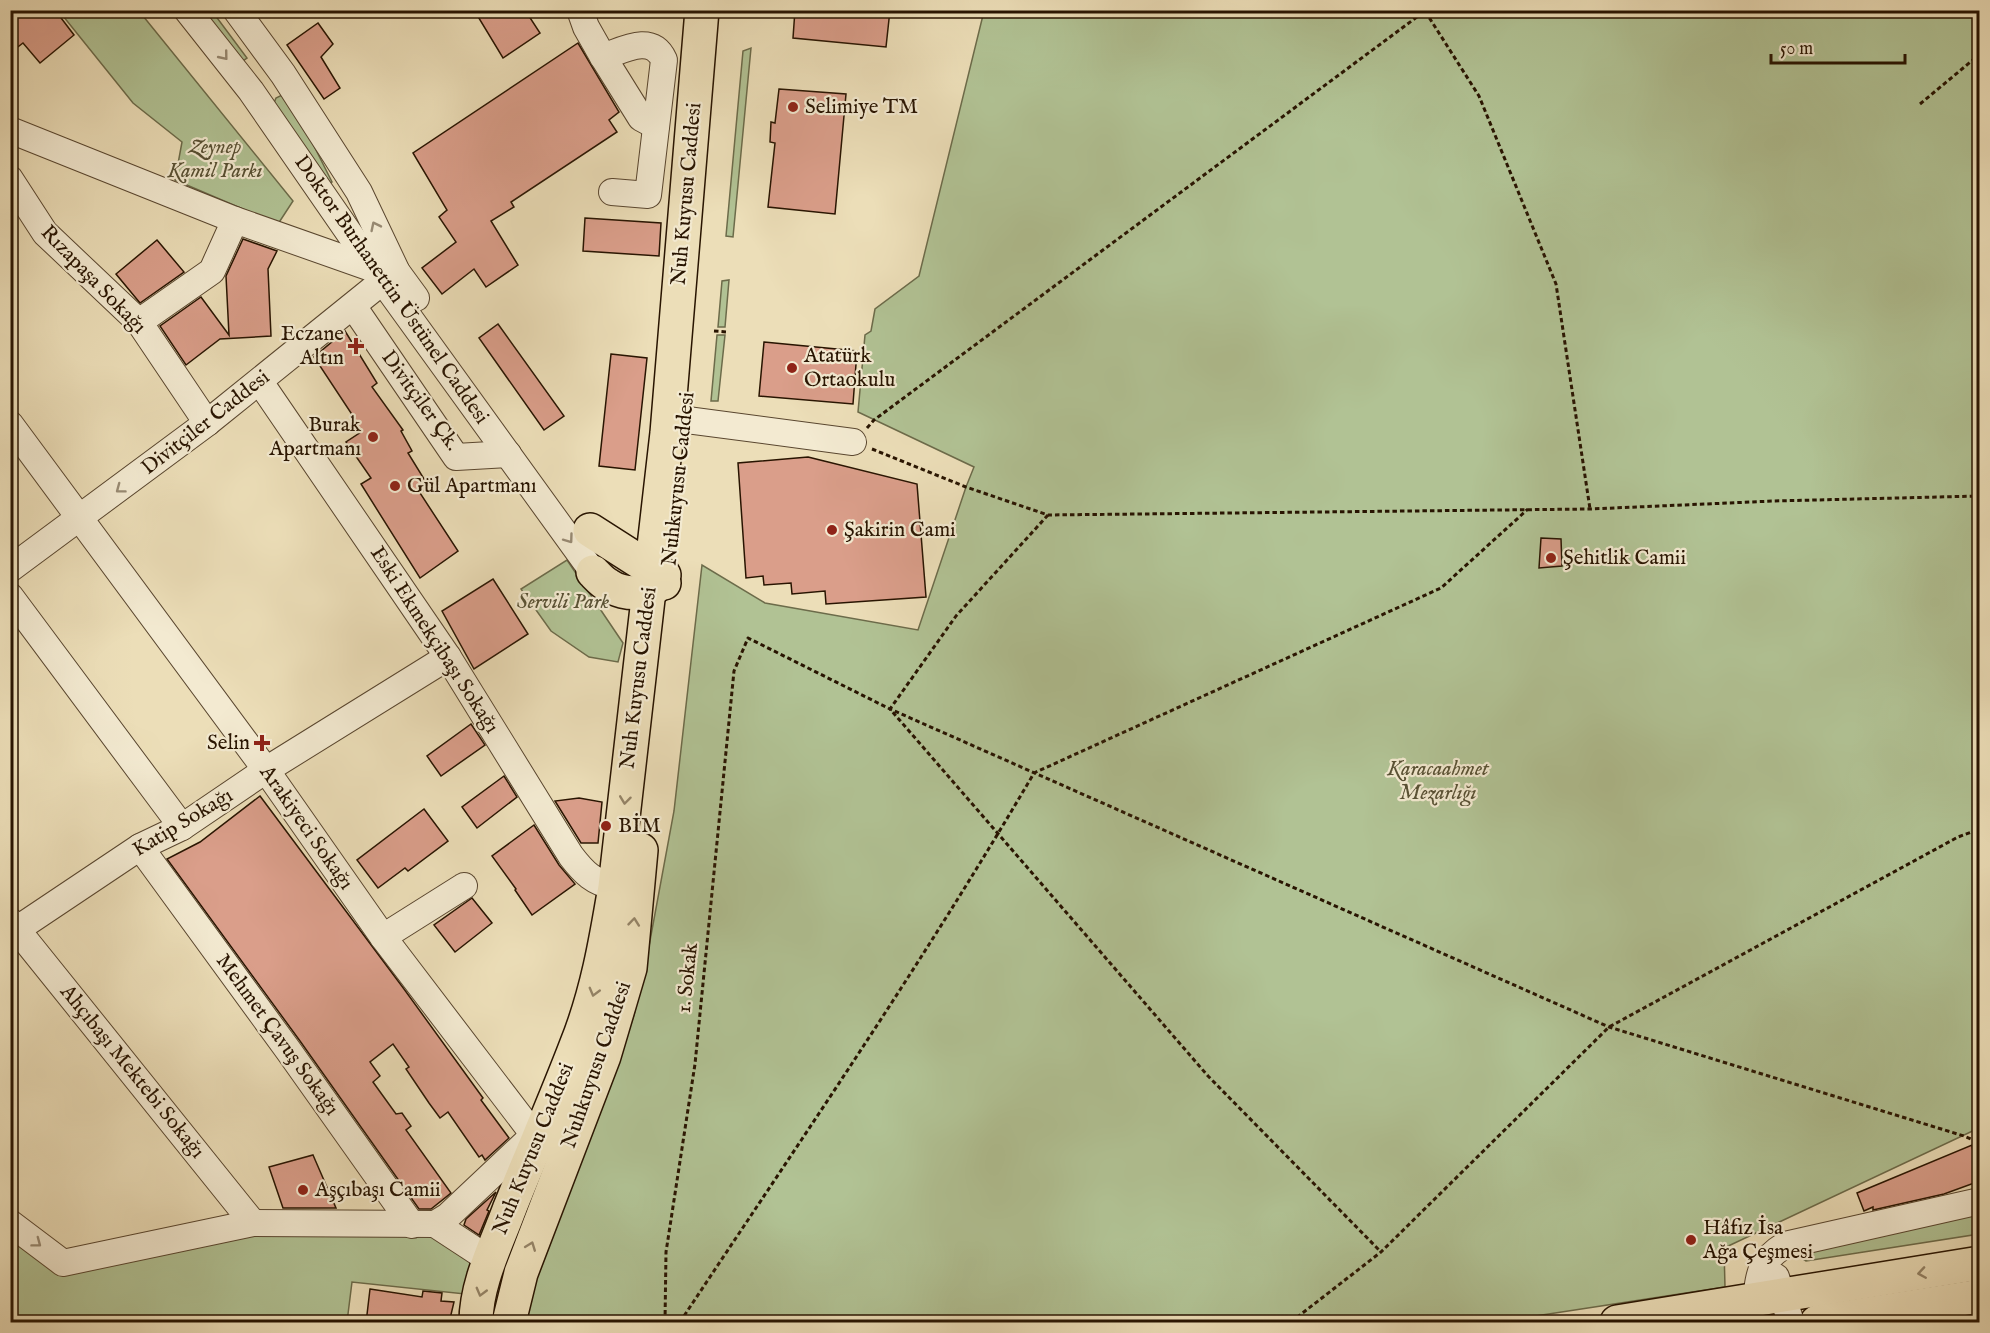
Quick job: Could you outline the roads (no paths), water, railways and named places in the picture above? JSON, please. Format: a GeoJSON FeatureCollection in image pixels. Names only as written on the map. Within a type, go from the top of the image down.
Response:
{"type":"FeatureCollection","features":[{"type":"Feature","properties":{"kind":"main road","name":"Nuh Kuyusu Caddesi"},"geometry":{"type":"LineString","coordinates":[[476,1323],[476,1308],[490,1260],[536,1136],[577,1043],[593,997],[606,945],[615,887],[643,646],[660,577],[658,516],[674,420],[702,10]]}},
{"type":"Feature","properties":{"kind":"main road","name":"Nuhkuyusu Caddesi"},"geometry":{"type":"LineString","coordinates":[[509,1323],[521,1274],[604,1056],[630,968],[674,420],[720,10]]}},
{"type":"Feature","properties":{"kind":"main road"},"geometry":{"type":"LineString","coordinates":[[590,530],[614,533],[641,530],[658,516]]}},
{"type":"Feature","properties":{"kind":"main road"},"geometry":{"type":"LineString","coordinates":[[590,530],[660,577],[631,593],[607,585],[593,572]]}},
{"type":"Feature","properties":{"kind":"main road"},"geometry":{"type":"LineString","coordinates":[[593,572],[632,622],[643,646]]}},
{"type":"Feature","properties":{"kind":"main road"},"geometry":{"type":"LineString","coordinates":[[1617,1323],[1688,1318],[1777,1306],[1980,1263]]}},
{"type":"Feature","properties":{"kind":"main road"},"geometry":{"type":"LineString","coordinates":[[1817,1323],[1980,1296]]}},
{"type":"Feature","properties":{"kind":"street","name":"Doktor Burhanettin Üstünel Caddesi"},"geometry":{"type":"LineString","coordinates":[[188,10],[251,91],[385,274],[572,516],[590,530]]}},
{"type":"Feature","properties":{"kind":"street","name":"Doktor Burhanettin Üstünel Caddesi"},"geometry":{"type":"LineString","coordinates":[[236,10],[283,74],[359,192],[385,274],[508,454],[593,572]]}},
{"type":"Feature","properties":{"kind":"street"},"geometry":{"type":"LineString","coordinates":[[580,10],[586,27],[641,118],[656,126]]}},
{"type":"Feature","properties":{"kind":"street"},"geometry":{"type":"LineString","coordinates":[[603,57],[641,44],[657,50],[663,60],[648,195],[612,192]]}},
{"type":"Feature","properties":{"kind":"street"},"geometry":{"type":"LineString","coordinates":[[663,60],[698,64]]}},
{"type":"Feature","properties":{"kind":"street"},"geometry":{"type":"LineString","coordinates":[[10,130],[235,220],[385,274]]}},
{"type":"Feature","properties":{"kind":"street","name":"Rızapaşa Sokağı"},"geometry":{"type":"LineString","coordinates":[[14,192],[45,233],[139,322],[207,423]]}},
{"type":"Feature","properties":{"kind":"street"},"geometry":{"type":"LineString","coordinates":[[139,322],[212,271],[235,220]]}},
{"type":"Feature","properties":{"kind":"street","name":"Divitçiler Caddesi"},"geometry":{"type":"LineString","coordinates":[[10,569],[80,519],[260,382],[353,306],[385,274]]}},
{"type":"Feature","properties":{"kind":"street","name":"Divitçiler Çk."},"geometry":{"type":"LineString","coordinates":[[353,306],[456,457],[508,454]]}},
{"type":"Feature","properties":{"kind":"street","name":"Eski Ekmekçibaşı Sokağı"},"geometry":{"type":"LineString","coordinates":[[260,382],[448,657],[571,856],[585,874],[605,885],[615,887]]}},
{"type":"Feature","properties":{"kind":"street"},"geometry":{"type":"LineString","coordinates":[[674,420],[854,442]]}},
{"type":"Feature","properties":{"kind":"street","name":"Arakiyeci Sokağı"},"geometry":{"type":"LineString","coordinates":[[10,424],[266,770],[383,937],[536,1136]]}},
{"type":"Feature","properties":{"kind":"street"},"geometry":{"type":"LineString","coordinates":[[10,596],[182,827]]}},
{"type":"Feature","properties":{"kind":"street","name":"Katip Sokağı"},"geometry":{"type":"LineString","coordinates":[[13,928],[140,847],[182,827],[266,770],[448,657]]}},
{"type":"Feature","properties":{"kind":"street","name":"Mehmet Çavuş Sokağı"},"geometry":{"type":"LineString","coordinates":[[140,847],[288,1050],[424,1224]]}},
{"type":"Feature","properties":{"kind":"street"},"geometry":{"type":"LineString","coordinates":[[383,937],[464,886]]}},
{"type":"Feature","properties":{"kind":"street","name":"Ahçıbaşı Mektebi Sokağı"},"geometry":{"type":"LineString","coordinates":[[13,928],[253,1223]]}},
{"type":"Feature","properties":{"kind":"street"},"geometry":{"type":"LineString","coordinates":[[10,1223],[63,1263],[253,1223],[424,1224],[448,1216],[536,1136]]}},
{"type":"Feature","properties":{"kind":"street"},"geometry":{"type":"LineString","coordinates":[[1777,1306],[1768,1258],[1785,1245],[1980,1201]]}},
{"type":"Feature","properties":{"kind":"street"},"geometry":{"type":"LineString","coordinates":[[424,1224],[490,1260]]}},
{"type":"Feature","properties":{"kind":"place","name":"Selimiye TM"},"geometry":{"type":"Point","coordinates":[793,107]}},
{"type":"Feature","properties":{"kind":"place","name":"Eczane Altın"},"geometry":{"type":"Point","coordinates":[356,346]}},
{"type":"Feature","properties":{"kind":"place","name":"Atatürk Ortaokulu"},"geometry":{"type":"Point","coordinates":[792,368]}},
{"type":"Feature","properties":{"kind":"place","name":"Burak Apartmanı"},"geometry":{"type":"Point","coordinates":[373,437]}},
{"type":"Feature","properties":{"kind":"place","name":"Gül Apartmanı"},"geometry":{"type":"Point","coordinates":[395,486]}},
{"type":"Feature","properties":{"kind":"place","name":"Şakirin Cami"},"geometry":{"type":"Point","coordinates":[832,530]}},
{"type":"Feature","properties":{"kind":"place","name":"Şehitlik Camii"},"geometry":{"type":"Point","coordinates":[1551,558]}},
{"type":"Feature","properties":{"kind":"place","name":"Selin"},"geometry":{"type":"Point","coordinates":[262,743]}},
{"type":"Feature","properties":{"kind":"place","name":"BİM"},"geometry":{"type":"Point","coordinates":[606,826]}},
{"type":"Feature","properties":{"kind":"place","name":"Aşçıbaşı Camii"},"geometry":{"type":"Point","coordinates":[303,1190]}},
{"type":"Feature","properties":{"kind":"place","name":"Hâfız İsa Ağa Çeşmesi"},"geometry":{"type":"Point","coordinates":[1691,1240]}},
{"type":"Feature","properties":{"kind":"park label","name":"Zeynep Kamil Parkı"},"geometry":{"type":"Point","coordinates":[215,159]}},
{"type":"Feature","properties":{"kind":"park label","name":"Servili Park"},"geometry":{"type":"Point","coordinates":[563,602]}},
{"type":"Feature","properties":{"kind":"park label","name":"Karacaahmet Mezarlığı"},"geometry":{"type":"Point","coordinates":[1438,781]}}]}
